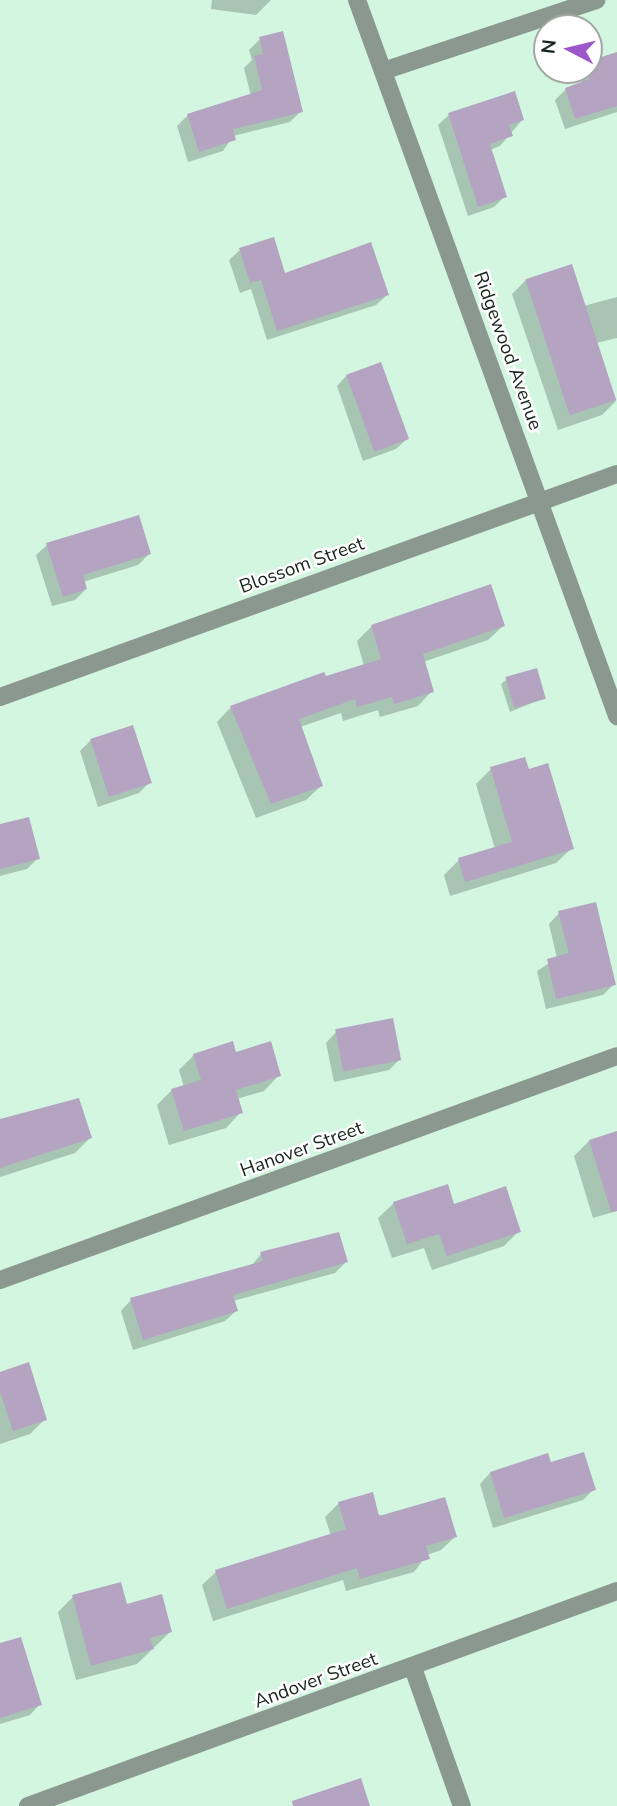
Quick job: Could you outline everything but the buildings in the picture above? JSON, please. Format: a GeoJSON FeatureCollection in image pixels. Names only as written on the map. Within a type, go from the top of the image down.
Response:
{"type":"FeatureCollection","features":[{"type":"Feature","properties":{"kind":"street","name":"Ridgewood Avenue"},"geometry":{"type":"LineString","coordinates":[[357,0],[617,716]]}},
{"type":"Feature","properties":{"kind":"street"},"geometry":{"type":"LineString","coordinates":[[383,71],[596,0]]}},
{"type":"Feature","properties":{"kind":"street","name":"Blossom Street"},"geometry":{"type":"LineString","coordinates":[[0,697],[617,474]]}},
{"type":"Feature","properties":{"kind":"street","name":"Hanover Street"},"geometry":{"type":"LineString","coordinates":[[0,1280],[617,1056]]}},
{"type":"Feature","properties":{"kind":"street","name":"Andover Street"},"geometry":{"type":"LineString","coordinates":[[28,1806],[413,1668],[617,1591]]}},
{"type":"Feature","properties":{"kind":"street"},"geometry":{"type":"LineString","coordinates":[[413,1668],[462,1806]]}}]}
